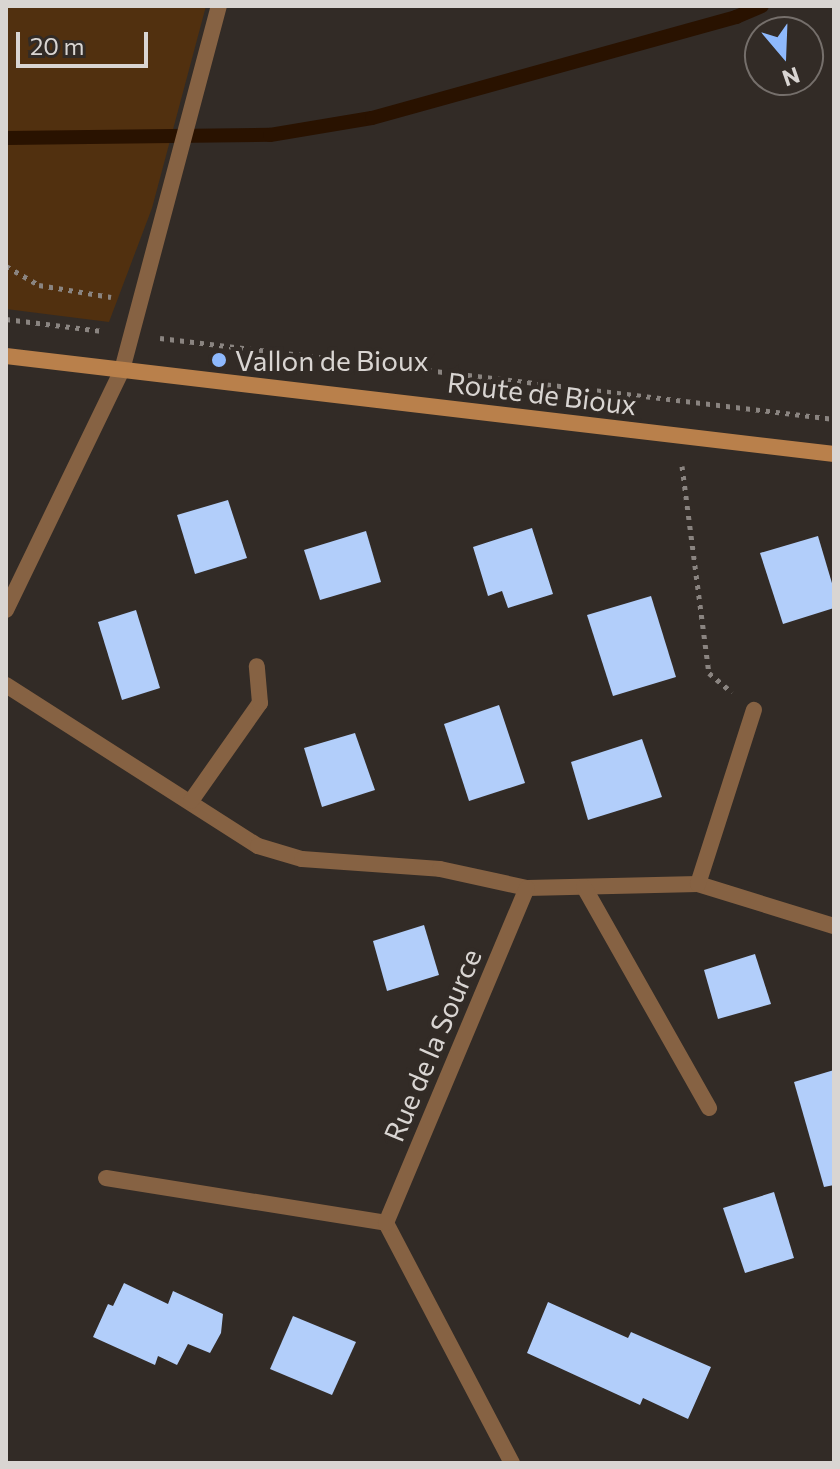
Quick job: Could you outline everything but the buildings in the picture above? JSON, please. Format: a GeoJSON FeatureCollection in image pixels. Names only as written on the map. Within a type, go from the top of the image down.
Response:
{"type":"FeatureCollection","features":[{"type":"Feature","properties":{"kind":"main road","name":"Route de Bioux"},"geometry":{"type":"LineString","coordinates":[[6,356],[834,454]]}},
{"type":"Feature","properties":{"kind":"street"},"geometry":{"type":"LineString","coordinates":[[6,610],[122,370],[219,6]]}},
{"type":"Feature","properties":{"kind":"street"},"geometry":{"type":"LineString","coordinates":[[191,801],[260,703],[257,666]]}},
{"type":"Feature","properties":{"kind":"street"},"geometry":{"type":"LineString","coordinates":[[6,685],[258,846],[302,859],[440,869],[527,888],[698,884],[834,926]]}},
{"type":"Feature","properties":{"kind":"street"},"geometry":{"type":"LineString","coordinates":[[698,884],[754,710]]}},
{"type":"Feature","properties":{"kind":"street"},"geometry":{"type":"LineString","coordinates":[[584,887],[709,1108]]}},
{"type":"Feature","properties":{"kind":"street","name":"Rue de la Source"},"geometry":{"type":"LineString","coordinates":[[386,1223],[527,888]]}},
{"type":"Feature","properties":{"kind":"street"},"geometry":{"type":"LineString","coordinates":[[106,1178],[386,1223],[512,1463]]}},
{"type":"Feature","properties":{"kind":"path"},"geometry":{"type":"LineString","coordinates":[[6,266],[39,285],[142,303]]}},
{"type":"Feature","properties":{"kind":"path"},"geometry":{"type":"LineString","coordinates":[[6,319],[834,419]]}},
{"type":"Feature","properties":{"kind":"path"},"geometry":{"type":"LineString","coordinates":[[684,436],[682,469],[709,673],[754,710]]}},
{"type":"Feature","properties":{"kind":"shaded area"},"geometry":{"type":"Polygon","coordinates":[[[6,6],[206,6],[152,208],[109,322],[6,309],[6,6]]]}},
{"type":"Feature","properties":{"kind":"waterway"},"geometry":{"type":"LineString","coordinates":[[6,138],[270,135],[372,118],[736,17],[762,6]]}},
{"type":"Feature","properties":{"kind":"place","name":"Vallon de Bioux"},"geometry":{"type":"Point","coordinates":[219,360]}}]}
